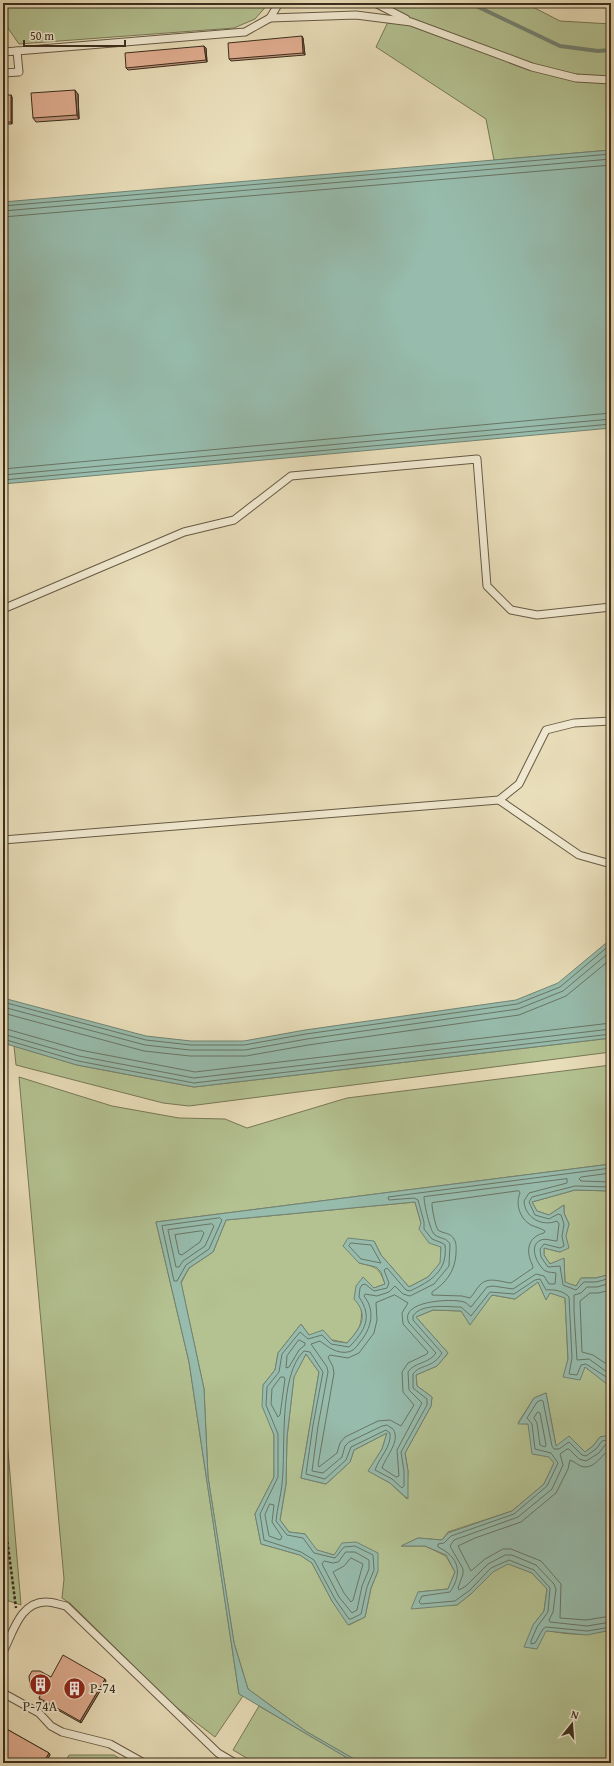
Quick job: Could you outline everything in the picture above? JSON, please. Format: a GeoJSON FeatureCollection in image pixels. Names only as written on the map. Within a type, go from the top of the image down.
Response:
{"type":"FeatureCollection","features":[{"type":"Feature","properties":{"kind":"lane"},"geometry":{"type":"LineString","coordinates":[[270,18],[279,3]]}},
{"type":"Feature","properties":{"kind":"lane"},"geometry":{"type":"LineString","coordinates":[[375,3],[411,22],[532,67],[576,78],[611,80]]}},
{"type":"Feature","properties":{"kind":"lane"},"geometry":{"type":"LineString","coordinates":[[3,52],[245,32],[270,18],[356,15],[411,22]]}},
{"type":"Feature","properties":{"kind":"lane"},"geometry":{"type":"LineString","coordinates":[[3,73],[19,72],[17,51]]}},
{"type":"Feature","properties":{"kind":"lane"},"geometry":{"type":"LineString","coordinates":[[3,609],[184,532],[234,520],[291,476],[477,459],[487,586],[511,610],[537,615],[611,607]]}},
{"type":"Feature","properties":{"kind":"lane"},"geometry":{"type":"LineString","coordinates":[[3,840],[499,800],[519,784],[546,730],[574,723],[611,721]]}},
{"type":"Feature","properties":{"kind":"lane"},"geometry":{"type":"LineString","coordinates":[[499,800],[579,855],[611,864]]}},
{"type":"Feature","properties":{"kind":"lane"},"geometry":{"type":"LineString","coordinates":[[3,1652],[17,1620],[24,1610],[36,1604],[47,1602],[66,1606],[218,1753],[235,1763]]}},
{"type":"Feature","properties":{"kind":"lane"},"geometry":{"type":"LineString","coordinates":[[3,1694],[40,1713],[51,1726],[62,1732],[110,1744],[144,1763]]}},
{"type":"Feature","properties":{"kind":"path"},"geometry":{"type":"LineString","coordinates":[[3,1507],[17,1620]]}},
{"type":"Feature","properties":{"kind":"shaded area"},"geometry":{"type":"Polygon","coordinates":[[[3,3],[269,3],[255,19],[234,28],[19,44],[3,21],[3,3]]]}},
{"type":"Feature","properties":{"kind":"shaded area"},"geometry":{"type":"Polygon","coordinates":[[[397,3],[525,3],[560,21],[611,24],[611,150],[494,160],[486,119],[376,47],[397,3]]]}},
{"type":"Feature","properties":{"kind":"shaded area"},"geometry":{"type":"Polygon","coordinates":[[[611,1038],[611,1052],[189,1106],[163,1103],[16,1065],[14,1046],[77,1065],[194,1087],[611,1038]]]}},
{"type":"Feature","properties":{"kind":"shaded area"},"geometry":{"type":"Polygon","coordinates":[[[611,1065],[611,1164],[156,1222],[189,1362],[239,1694],[243,1696],[215,1737],[172,1704],[71,1604],[62,1598],[64,1579],[19,1077],[112,1106],[179,1118],[225,1119],[247,1128],[347,1098],[611,1065]]]}},
{"type":"Feature","properties":{"kind":"shaded area"},"geometry":{"type":"Polygon","coordinates":[[[575,1190],[611,1191],[611,1274],[596,1278],[581,1278],[576,1286],[565,1283],[564,1259],[550,1264],[544,1255],[544,1248],[560,1252],[569,1224],[564,1213],[564,1205],[549,1215],[537,1211],[532,1202],[575,1190]]]}},
{"type":"Feature","properties":{"kind":"shaded area"},"geometry":{"type":"Polygon","coordinates":[[[415,1202],[421,1223],[441,1247],[441,1263],[428,1277],[409,1287],[381,1255],[374,1241],[359,1263],[373,1267],[379,1271],[385,1284],[374,1288],[361,1306],[361,1323],[355,1334],[347,1343],[309,1335],[301,1324],[278,1353],[275,1370],[263,1385],[269,1421],[274,1435],[274,1477],[255,1514],[261,1544],[300,1555],[312,1563],[332,1601],[349,1625],[365,1617],[371,1588],[378,1571],[316,1550],[305,1534],[289,1532],[280,1520],[286,1484],[287,1437],[294,1376],[306,1354],[319,1372],[301,1478],[326,1484],[350,1462],[354,1450],[387,1433],[382,1449],[369,1471],[390,1483],[407,1499],[408,1471],[405,1453],[431,1406],[432,1397],[417,1386],[416,1375],[437,1366],[448,1353],[416,1317],[433,1310],[461,1311],[470,1324],[492,1295],[515,1299],[538,1282],[546,1299],[550,1293],[565,1297],[568,1359],[564,1377],[585,1367],[608,1384],[611,1383],[611,1435],[600,1437],[593,1446],[585,1452],[556,1446],[546,1393],[534,1398],[518,1423],[528,1424],[554,1463],[544,1484],[512,1511],[448,1532],[442,1540],[418,1538],[402,1546],[425,1546],[446,1556],[455,1572],[448,1589],[418,1592],[444,1605],[457,1605],[472,1593],[493,1571],[508,1563],[532,1573],[547,1589],[544,1611],[533,1625],[543,1629],[572,1634],[611,1630],[611,1763],[361,1763],[307,1732],[248,1689],[234,1643],[208,1477],[204,1389],[181,1283],[189,1268],[213,1252],[226,1220],[415,1202]]]}},
{"type":"Feature","properties":{"kind":"shaded area"},"geometry":{"type":"Polygon","coordinates":[[[3,1391],[21,1605],[3,1599],[3,1391]]]}},
{"type":"Feature","properties":{"kind":"shaded area"},"geometry":{"type":"Polygon","coordinates":[[[259,1706],[356,1763],[255,1763],[233,1750],[259,1706]]]}},
{"type":"Feature","properties":{"kind":"shaded area"},"geometry":{"type":"Polygon","coordinates":[[[69,1755],[114,1755],[127,1763],[65,1763],[69,1755]]]}},
{"type":"Feature","properties":{"kind":"water"},"geometry":{"type":"Polygon","coordinates":[[[611,150],[611,428],[3,484],[3,202],[611,150]]]}},
{"type":"Feature","properties":{"kind":"water"},"geometry":{"type":"Polygon","coordinates":[[[611,939],[611,1038],[194,1087],[77,1065],[3,1043],[3,998],[146,1036],[191,1041],[244,1041],[305,1030],[516,1000],[558,983],[611,939]]]}},
{"type":"Feature","properties":{"kind":"water"},"geometry":{"type":"Polygon","coordinates":[[[611,1164],[611,1191],[575,1190],[532,1202],[537,1211],[549,1215],[564,1205],[564,1213],[569,1224],[566,1236],[569,1248],[560,1252],[544,1248],[544,1255],[550,1264],[564,1258],[565,1282],[576,1286],[581,1278],[596,1278],[611,1274],[611,1383],[608,1385],[585,1367],[580,1380],[563,1377],[568,1359],[565,1298],[550,1293],[546,1300],[538,1282],[515,1299],[492,1295],[470,1325],[461,1311],[433,1310],[416,1317],[448,1353],[437,1366],[416,1375],[417,1386],[432,1397],[431,1406],[405,1453],[408,1471],[408,1499],[390,1483],[368,1471],[382,1449],[387,1433],[354,1450],[350,1462],[326,1484],[301,1478],[319,1372],[306,1354],[294,1377],[287,1437],[286,1484],[280,1520],[289,1532],[305,1534],[317,1550],[334,1555],[342,1543],[356,1542],[378,1553],[378,1571],[371,1588],[365,1617],[348,1625],[332,1601],[312,1563],[300,1555],[261,1544],[255,1514],[274,1477],[274,1435],[262,1406],[263,1385],[275,1370],[278,1353],[301,1324],[309,1335],[323,1330],[333,1341],[347,1343],[356,1333],[362,1317],[359,1305],[354,1299],[356,1286],[363,1277],[374,1288],[385,1284],[381,1272],[376,1267],[359,1263],[343,1246],[348,1238],[374,1241],[381,1255],[409,1287],[428,1277],[440,1263],[441,1247],[429,1243],[419,1229],[421,1223],[415,1202],[226,1220],[213,1252],[189,1268],[181,1282],[204,1389],[208,1477],[234,1643],[248,1689],[307,1732],[361,1763],[356,1763],[239,1694],[189,1362],[156,1222],[611,1164]]]}},
{"type":"Feature","properties":{"kind":"water"},"geometry":{"type":"Polygon","coordinates":[[[546,1393],[556,1446],[569,1436],[585,1452],[593,1446],[600,1437],[611,1435],[611,1630],[587,1635],[546,1631],[537,1649],[524,1647],[533,1625],[544,1611],[547,1589],[532,1573],[508,1564],[493,1572],[472,1593],[457,1605],[411,1609],[418,1592],[448,1589],[455,1572],[446,1555],[425,1546],[401,1546],[418,1538],[442,1540],[448,1533],[512,1511],[544,1484],[554,1463],[549,1457],[532,1454],[528,1424],[518,1424],[534,1398],[546,1393]]]}},
{"type":"Feature","properties":{"kind":"building"},"geometry":{"type":"Polygon","coordinates":[[[302,36],[303,53],[229,59],[228,43],[302,36]]]}},
{"type":"Feature","properties":{"kind":"building"},"geometry":{"type":"Polygon","coordinates":[[[204,46],[206,60],[126,68],[125,53],[204,46]]]}},
{"type":"Feature","properties":{"kind":"building"},"geometry":{"type":"Polygon","coordinates":[[[75,90],[77,115],[33,118],[31,93],[75,90]]]}},
{"type":"Feature","properties":{"kind":"building"},"geometry":{"type":"Polygon","coordinates":[[[3,95],[11,95],[11,122],[3,122],[3,95]]]}},
{"type":"Feature","properties":{"kind":"building","name":"P-74"},"geometry":{"type":"Polygon","coordinates":[[[63,1655],[105,1679],[80,1721],[39,1698],[41,1694],[30,1687],[29,1676],[32,1671],[40,1671],[51,1677],[63,1655]]]}},
{"type":"Feature","properties":{"kind":"building"},"geometry":{"type":"Polygon","coordinates":[[[3,1727],[49,1753],[43,1763],[15,1763],[3,1756],[3,1727]]]}},
{"type":"Feature","properties":{"kind":"waterway"},"geometry":{"type":"LineString","coordinates":[[470,3],[560,46],[598,51],[611,50]]}},
{"type":"Feature","properties":{"kind":"place","name":"P-74A"},"geometry":{"type":"Point","coordinates":[40,1684]}},
{"type":"Feature","properties":{"kind":"place","name":"P-74"},"geometry":{"type":"Point","coordinates":[74,1688]}}]}
